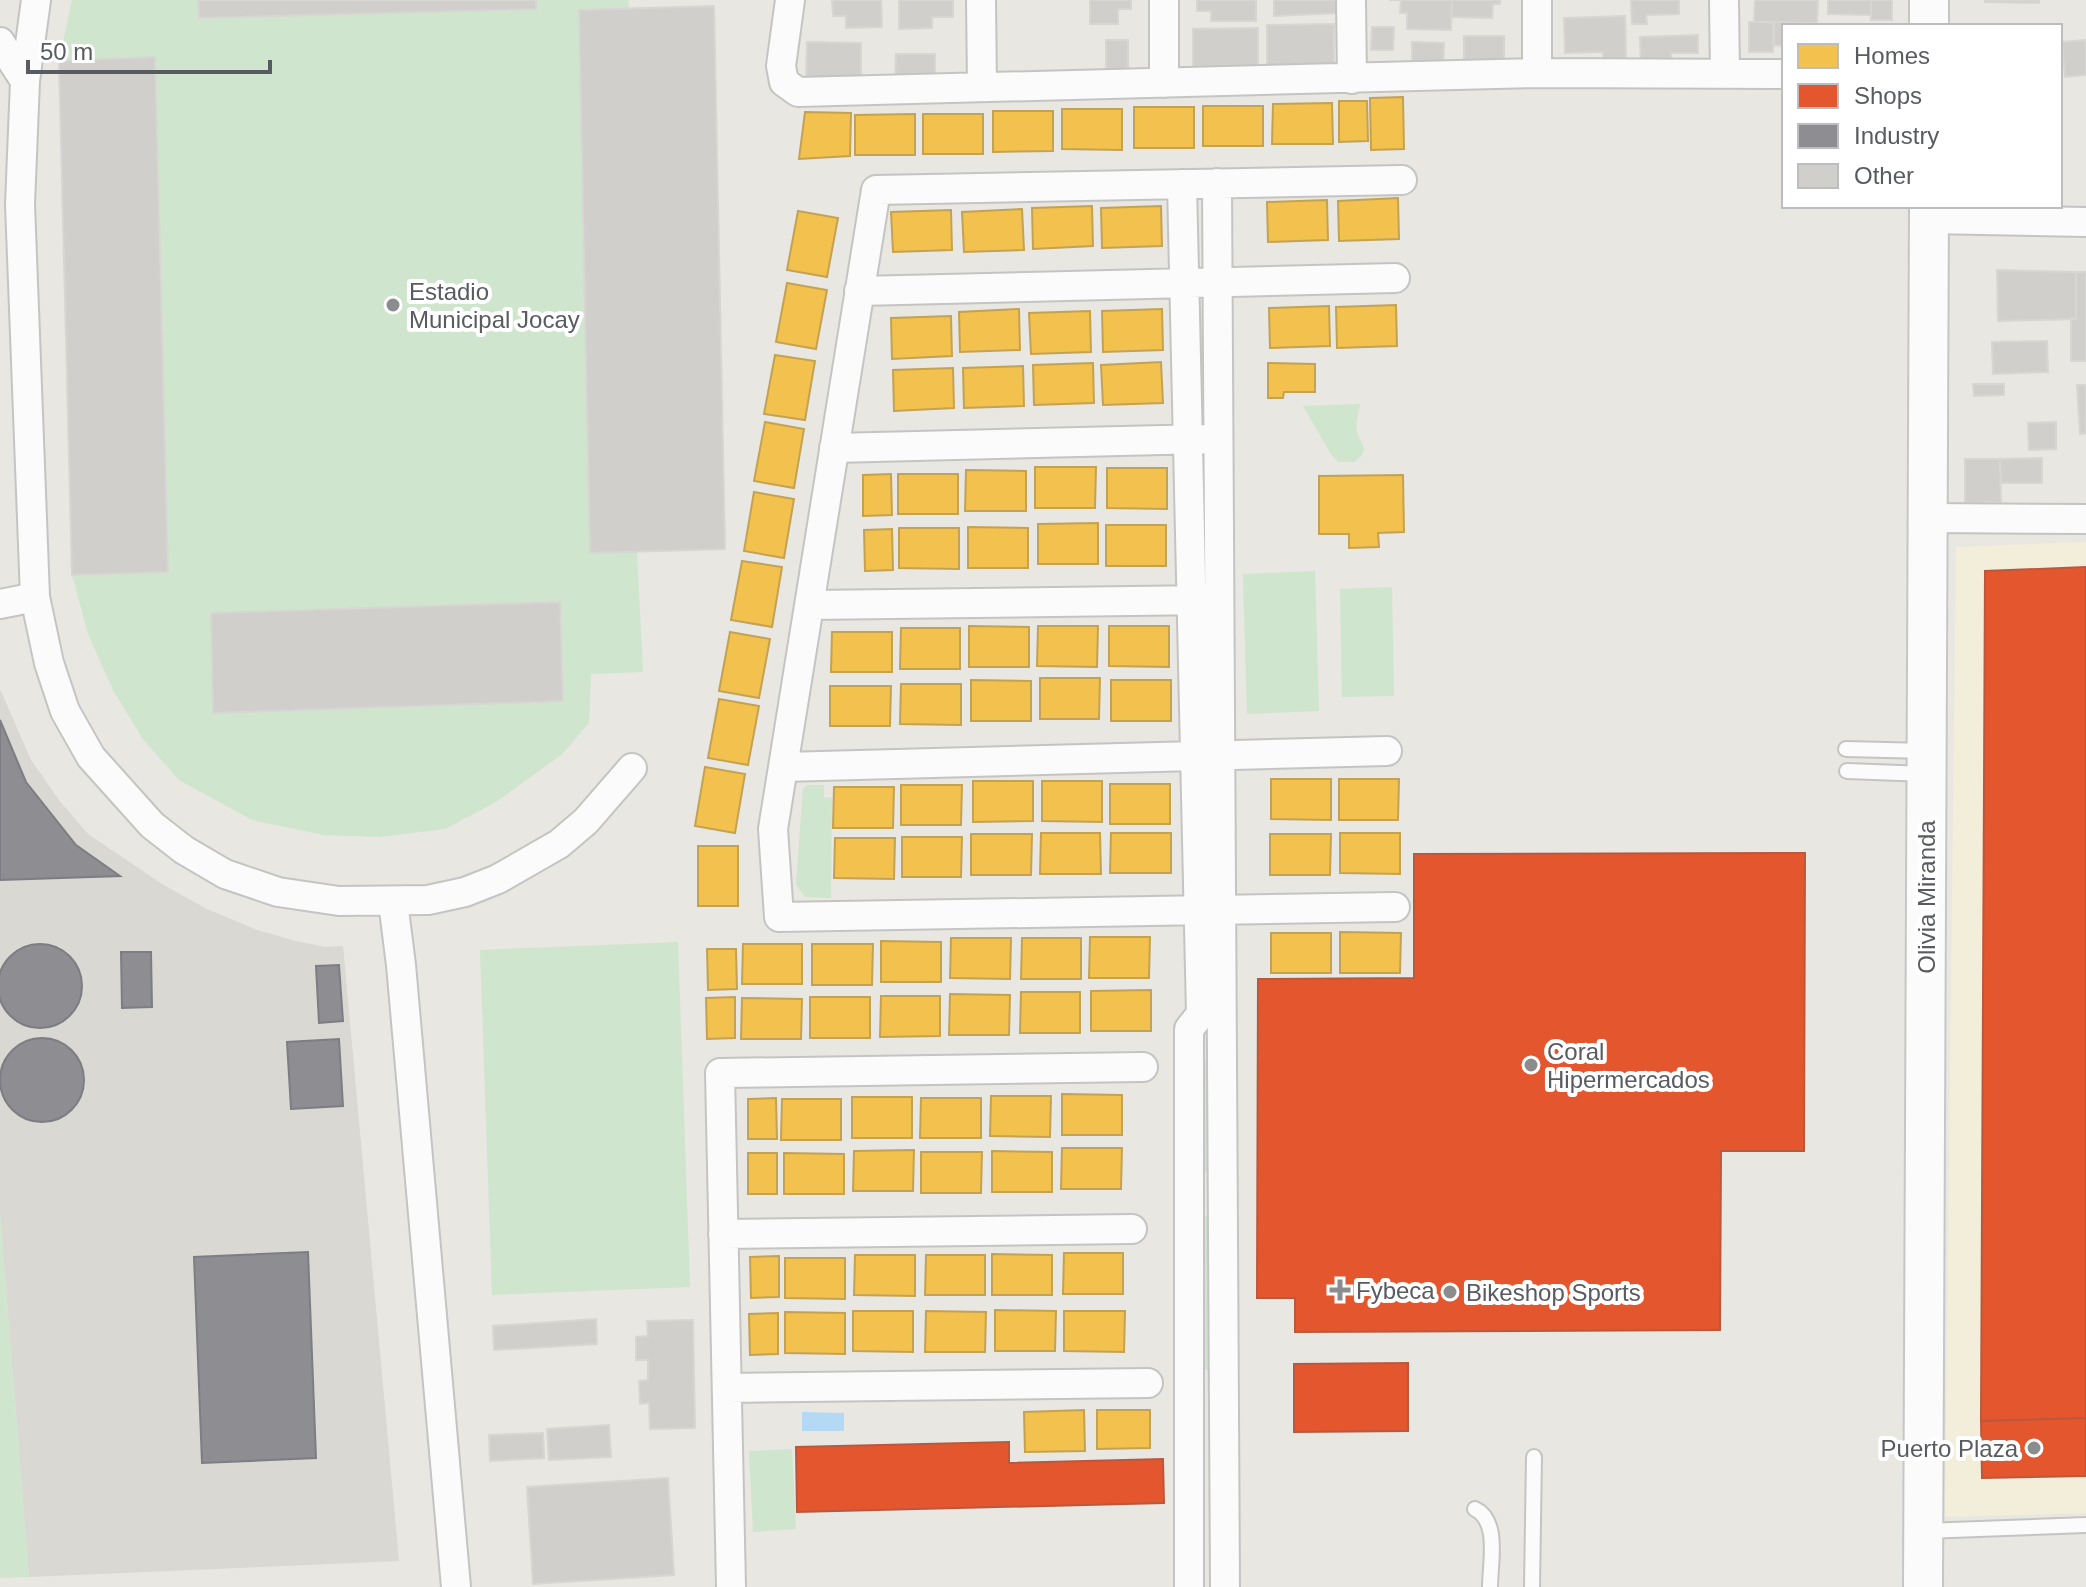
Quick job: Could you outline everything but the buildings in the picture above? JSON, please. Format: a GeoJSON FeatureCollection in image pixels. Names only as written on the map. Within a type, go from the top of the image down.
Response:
{"type":"FeatureCollection","features":[{"type":"Feature","properties":{"kind":"street"},"geometry":{"type":"LineString","coordinates":[[36,0],[10,206],[35,597],[49,663],[65,711],[91,757],[152,825],[184,850],[225,874],[278,892],[339,901],[428,900],[465,892],[498,879],[559,844],[586,821],[632,768]]}},
{"type":"Feature","properties":{"kind":"street"},"geometry":{"type":"LineString","coordinates":[[790,0],[781,66],[784,82],[798,92],[1537,73],[1782,74]]}},
{"type":"Feature","properties":{"kind":"street"},"geometry":{"type":"LineString","coordinates":[[981,0],[982,86]]}},
{"type":"Feature","properties":{"kind":"street"},"geometry":{"type":"LineString","coordinates":[[1164,0],[1164,83]]}},
{"type":"Feature","properties":{"kind":"street"},"geometry":{"type":"LineString","coordinates":[[1351,0],[1352,79]]}},
{"type":"Feature","properties":{"kind":"street"},"geometry":{"type":"LineString","coordinates":[[1537,0],[1537,73]]}},
{"type":"Feature","properties":{"kind":"street"},"geometry":{"type":"LineString","coordinates":[[1724,0],[1725,74]]}},
{"type":"Feature","properties":{"kind":"street"},"geometry":{"type":"LineString","coordinates":[[1929,0],[1929,24]]}},
{"type":"Feature","properties":{"kind":"street"},"geometry":{"type":"LineString","coordinates":[[0,42],[25,81]]}},
{"type":"Feature","properties":{"kind":"street"},"geometry":{"type":"LineString","coordinates":[[1395,907],[779,917],[773,829],[876,190],[1402,180]]}},
{"type":"Feature","properties":{"kind":"street"},"geometry":{"type":"LineString","coordinates":[[1217,183],[1218,438],[1205,600],[1209,910],[1222,1192],[1225,1587]]}},
{"type":"Feature","properties":{"kind":"street"},"geometry":{"type":"LineString","coordinates":[[1182,184],[1188,440],[1205,600]]}},
{"type":"Feature","properties":{"kind":"street"},"geometry":{"type":"LineString","coordinates":[[1929,212],[2086,222]]}},
{"type":"Feature","properties":{"kind":"street","name":"Olivia Miranda"},"geometry":{"type":"LineString","coordinates":[[1923,1587],[1929,212]]}},
{"type":"Feature","properties":{"kind":"street"},"geometry":{"type":"LineString","coordinates":[[859,291],[1395,278]]}},
{"type":"Feature","properties":{"kind":"street"},"geometry":{"type":"LineString","coordinates":[[834,448],[1218,438]]}},
{"type":"Feature","properties":{"kind":"street"},"geometry":{"type":"LineString","coordinates":[[1929,518],[2086,519]]}},
{"type":"Feature","properties":{"kind":"street"},"geometry":{"type":"LineString","coordinates":[[0,604],[35,597]]}},
{"type":"Feature","properties":{"kind":"street"},"geometry":{"type":"LineString","coordinates":[[809,605],[1205,600]]}},
{"type":"Feature","properties":{"kind":"street"},"geometry":{"type":"LineString","coordinates":[[783,767],[1387,751]]}},
{"type":"Feature","properties":{"kind":"street"},"geometry":{"type":"LineString","coordinates":[[393,902],[456,1587]]}},
{"type":"Feature","properties":{"kind":"street"},"geometry":{"type":"LineString","coordinates":[[1189,1587],[1189,1029],[1201,1014],[1209,910]]}},
{"type":"Feature","properties":{"kind":"street"},"geometry":{"type":"LineString","coordinates":[[731,1587],[720,1073],[1143,1067]]}},
{"type":"Feature","properties":{"kind":"street"},"geometry":{"type":"LineString","coordinates":[[1189,1194],[1222,1192]]}},
{"type":"Feature","properties":{"kind":"street"},"geometry":{"type":"LineString","coordinates":[[723,1234],[1132,1229]]}},
{"type":"Feature","properties":{"kind":"street"},"geometry":{"type":"LineString","coordinates":[[1189,1380],[1223,1379]]}},
{"type":"Feature","properties":{"kind":"street"},"geometry":{"type":"LineString","coordinates":[[728,1388],[1148,1383]]}},
{"type":"Feature","properties":{"kind":"lane"},"geometry":{"type":"LineString","coordinates":[[1846,749],[1927,762]]}},
{"type":"Feature","properties":{"kind":"lane"},"geometry":{"type":"LineString","coordinates":[[1847,771],[1927,762]]}},
{"type":"Feature","properties":{"kind":"lane"},"geometry":{"type":"LineString","coordinates":[[1532,1587],[1534,1457]]}},
{"type":"Feature","properties":{"kind":"lane"},"geometry":{"type":"LineString","coordinates":[[1475,1509],[1482,1512],[1490,1524],[1490,1587]]}},
{"type":"Feature","properties":{"kind":"lane"},"geometry":{"type":"LineString","coordinates":[[1923,1531],[2086,1525]]}},
{"type":"Feature","properties":{"kind":"shaded area"},"geometry":{"type":"Polygon","coordinates":[[[2086,542],[2086,1513],[1945,1517],[1956,547],[2086,542]]]}},
{"type":"Feature","properties":{"kind":"shaded area"},"geometry":{"type":"Polygon","coordinates":[[[0,689],[31,760],[88,834],[162,884],[207,909],[257,930],[296,941],[325,947],[343,946],[399,1561],[29,1577],[0,1214],[0,689]]]}},
{"type":"Feature","properties":{"kind":"green space","name":"Estadio Municipal Jocay"},"geometry":{"type":"Polygon","coordinates":[[[72,0],[628,0],[629,8],[714,6],[725,549],[637,552],[643,672],[591,674],[589,723],[561,755],[496,802],[445,829],[380,837],[324,835],[252,820],[179,780],[142,738],[113,690],[88,634],[72,575],[59,61],[72,0]]]}},
{"type":"Feature","properties":{"kind":"green space"},"geometry":{"type":"Polygon","coordinates":[[[1196,307],[1205,308],[1206,418],[1198,419],[1196,307]]]}},
{"type":"Feature","properties":{"kind":"green space"},"geometry":{"type":"Polygon","coordinates":[[[1360,404],[1357,429],[1364,447],[1363,453],[1355,462],[1338,462],[1303,406],[1360,404]]]}},
{"type":"Feature","properties":{"kind":"green space"},"geometry":{"type":"Polygon","coordinates":[[[1315,571],[1319,711],[1247,714],[1243,574],[1315,571]]]}},
{"type":"Feature","properties":{"kind":"green space"},"geometry":{"type":"Polygon","coordinates":[[[1392,587],[1394,696],[1342,697],[1340,589],[1392,587]]]}},
{"type":"Feature","properties":{"kind":"green space"},"geometry":{"type":"Polygon","coordinates":[[[807,785],[824,785],[824,797],[832,798],[831,898],[805,897],[796,884],[803,788],[807,785]]]}},
{"type":"Feature","properties":{"kind":"green space"},"geometry":{"type":"Polygon","coordinates":[[[678,942],[690,1287],[492,1295],[480,950],[678,942]]]}},
{"type":"Feature","properties":{"kind":"green space"},"geometry":{"type":"Polygon","coordinates":[[[1200,1061],[1208,1061],[1211,1171],[1203,1173],[1200,1061]]]}},
{"type":"Feature","properties":{"kind":"green space"},"geometry":{"type":"Polygon","coordinates":[[[0,1214],[29,1577],[0,1578],[0,1214]]]}},
{"type":"Feature","properties":{"kind":"green space"},"geometry":{"type":"Polygon","coordinates":[[[1199,1215],[1210,1218],[1211,1370],[1203,1369],[1199,1215]]]}},
{"type":"Feature","properties":{"kind":"green space"},"geometry":{"type":"Polygon","coordinates":[[[792,1449],[796,1529],[753,1532],[749,1451],[792,1449]]]}},
{"type":"Feature","properties":{"kind":"water"},"geometry":{"type":"Polygon","coordinates":[[[802,1412],[844,1413],[844,1431],[802,1431],[802,1412]]]}},
{"type":"Feature","properties":{"kind":"place","name":"Estadio Municipal Jocay"},"geometry":{"type":"Point","coordinates":[393,305]}},
{"type":"Feature","properties":{"kind":"place","name":"Coral Hipermercados"},"geometry":{"type":"Point","coordinates":[1531,1065]}},
{"type":"Feature","properties":{"kind":"place","name":"Fybeca"},"geometry":{"type":"Point","coordinates":[1340,1290]}},
{"type":"Feature","properties":{"kind":"place","name":"Bikeshop Sports"},"geometry":{"type":"Point","coordinates":[1450,1292]}},
{"type":"Feature","properties":{"kind":"place","name":"Puerto Plaza"},"geometry":{"type":"Point","coordinates":[2034,1448]}}]}
